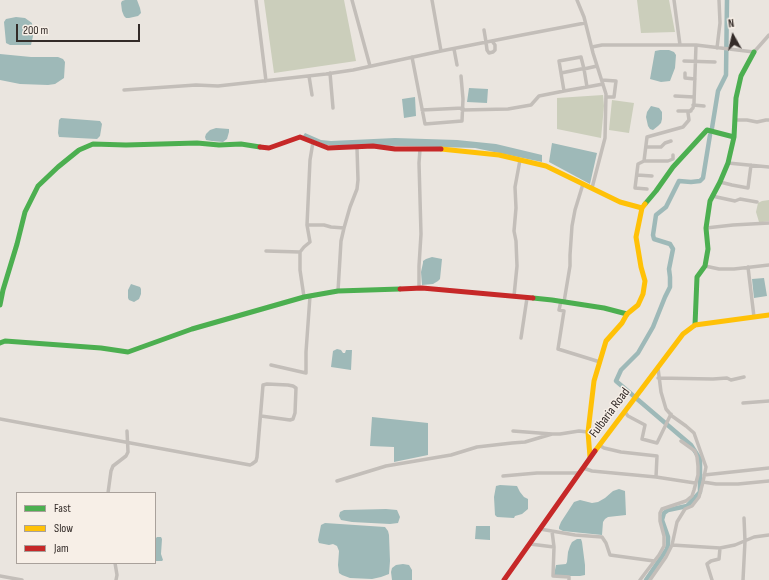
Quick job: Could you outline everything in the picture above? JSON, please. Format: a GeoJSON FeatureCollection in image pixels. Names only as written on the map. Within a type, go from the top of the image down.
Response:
{"type":"FeatureCollection","features":[{"type":"Feature","properties":{"kind":"street"},"geometry":{"type":"LineString","coordinates":[[256,0],[266,81]]}},
{"type":"Feature","properties":{"kind":"street"},"geometry":{"type":"LineString","coordinates":[[352,0],[370,66]]}},
{"type":"Feature","properties":{"kind":"street"},"geometry":{"type":"LineString","coordinates":[[432,0],[441,51]]}},
{"type":"Feature","properties":{"kind":"street"},"geometry":{"type":"LineString","coordinates":[[576,0],[585,23],[606,94],[605,138],[592,188]]}},
{"type":"Feature","properties":{"kind":"street"},"geometry":{"type":"LineString","coordinates":[[674,0],[680,45]]}},
{"type":"Feature","properties":{"kind":"street"},"geometry":{"type":"LineString","coordinates":[[717,48],[720,23],[719,0]]}},
{"type":"Feature","properties":{"kind":"street"},"geometry":{"type":"LineString","coordinates":[[124,90],[196,85],[218,86],[330,73],[585,23]]}},
{"type":"Feature","properties":{"kind":"street"},"geometry":{"type":"LineString","coordinates":[[484,30],[487,50],[489,53],[494,51],[495,48],[492,41]]}},
{"type":"Feature","properties":{"kind":"street"},"geometry":{"type":"LineString","coordinates":[[769,35],[754,52],[741,76],[736,98],[734,137],[728,163],[710,201],[706,228],[708,249],[705,266],[697,277],[694,325],[769,315]]}},
{"type":"Feature","properties":{"kind":"street"},"geometry":{"type":"LineString","coordinates":[[592,47],[602,45],[696,45],[754,52]]}},
{"type":"Feature","properties":{"kind":"street"},"geometry":{"type":"LineString","coordinates":[[644,161],[646,137],[683,127],[689,120],[688,113],[691,111],[694,97],[696,45]]}},
{"type":"Feature","properties":{"kind":"street"},"geometry":{"type":"LineString","coordinates":[[454,49],[457,65]]}},
{"type":"Feature","properties":{"kind":"street"},"geometry":{"type":"LineString","coordinates":[[564,91],[559,61],[581,57],[588,87]]}},
{"type":"Feature","properties":{"kind":"street"},"geometry":{"type":"LineString","coordinates":[[412,58],[425,124],[462,121],[463,99],[461,76]]}},
{"type":"Feature","properties":{"kind":"street"},"geometry":{"type":"LineString","coordinates":[[684,61],[715,62]]}},
{"type":"Feature","properties":{"kind":"street"},"geometry":{"type":"LineString","coordinates":[[561,73],[598,66]]}},
{"type":"Feature","properties":{"kind":"street"},"geometry":{"type":"LineString","coordinates":[[330,73],[333,108]]}},
{"type":"Feature","properties":{"kind":"street"},"geometry":{"type":"LineString","coordinates":[[685,73],[685,78],[695,79]]}},
{"type":"Feature","properties":{"kind":"street"},"geometry":{"type":"LineString","coordinates":[[309,76],[312,95]]}},
{"type":"Feature","properties":{"kind":"street"},"geometry":{"type":"LineString","coordinates":[[422,110],[508,109],[530,105],[539,96],[588,87],[602,82],[616,81],[614,97],[606,97]]}},
{"type":"Feature","properties":{"kind":"street"},"geometry":{"type":"LineString","coordinates":[[675,96],[694,97]]}},
{"type":"Feature","properties":{"kind":"street"},"geometry":{"type":"LineString","coordinates":[[693,105],[704,106]]}},
{"type":"Feature","properties":{"kind":"street"},"geometry":{"type":"LineString","coordinates":[[678,111],[691,111]]}},
{"type":"Feature","properties":{"kind":"street"},"geometry":{"type":"LineString","coordinates":[[735,120],[757,122],[769,120]]}},
{"type":"Feature","properties":{"kind":"street"},"geometry":{"type":"LineString","coordinates":[[590,457],[588,432],[594,381],[606,341],[622,323],[627,314],[638,305],[643,294],[645,281],[636,237],[642,208],[673,167],[707,130],[734,137]]}},
{"type":"Feature","properties":{"kind":"street"},"geometry":{"type":"LineString","coordinates":[[0,305],[3,290],[18,244],[25,212],[38,186],[79,150],[93,144],[241,144],[268,148],[300,137],[328,148],[357,148],[373,146],[395,149],[442,149],[499,155],[546,166],[620,202],[642,208]]}},
{"type":"Feature","properties":{"kind":"street"},"geometry":{"type":"LineString","coordinates":[[646,146],[661,147],[671,141]]}},
{"type":"Feature","properties":{"kind":"street"},"geometry":{"type":"LineString","coordinates":[[271,365],[306,373],[307,296],[300,270],[300,252],[310,242],[307,225],[310,160],[313,142]]}},
{"type":"Feature","properties":{"kind":"street"},"geometry":{"type":"LineString","coordinates":[[338,291],[341,241],[350,207],[357,189],[357,148]]}},
{"type":"Feature","properties":{"kind":"street"},"geometry":{"type":"LineString","coordinates":[[419,288],[421,234],[420,149]]}},
{"type":"Feature","properties":{"kind":"street"},"geometry":{"type":"LineString","coordinates":[[647,189],[635,188],[638,164],[644,161],[668,161],[673,159],[673,155]]}},
{"type":"Feature","properties":{"kind":"street"},"geometry":{"type":"LineString","coordinates":[[514,296],[517,266],[514,231],[516,208],[515,187],[520,160]]}},
{"type":"Feature","properties":{"kind":"street"},"geometry":{"type":"LineString","coordinates":[[728,163],[769,168]]}},
{"type":"Feature","properties":{"kind":"street"},"geometry":{"type":"LineString","coordinates":[[720,182],[748,188],[751,165]]}},
{"type":"Feature","properties":{"kind":"street"},"geometry":{"type":"LineString","coordinates":[[636,175],[652,176]]}},
{"type":"Feature","properties":{"kind":"street"},"geometry":{"type":"LineString","coordinates":[[583,184],[575,210],[572,226],[570,266],[559,310],[564,311],[558,349],[600,362]]}},
{"type":"Feature","properties":{"kind":"street"},"geometry":{"type":"LineString","coordinates":[[712,196],[735,201],[740,199],[757,202]]}},
{"type":"Feature","properties":{"kind":"street"},"geometry":{"type":"LineString","coordinates":[[706,228],[769,223]]}},
{"type":"Feature","properties":{"kind":"street"},"geometry":{"type":"LineString","coordinates":[[307,225],[324,225],[344,228]]}},
{"type":"Feature","properties":{"kind":"street"},"geometry":{"type":"LineString","coordinates":[[266,251],[300,252]]}},
{"type":"Feature","properties":{"kind":"street"},"geometry":{"type":"LineString","coordinates":[[705,266],[719,269],[734,269],[769,265]]}},
{"type":"Feature","properties":{"kind":"street"},"geometry":{"type":"LineString","coordinates":[[748,267],[754,317]]}},
{"type":"Feature","properties":{"kind":"street"},"geometry":{"type":"LineString","coordinates":[[0,343],[5,341],[87,347],[128,352],[192,330],[307,296],[338,291],[419,288],[562,301],[604,308],[627,314]]}},
{"type":"Feature","properties":{"kind":"street"},"geometry":{"type":"LineString","coordinates":[[521,338],[527,298]]}},
{"type":"Feature","properties":{"kind":"street","name":"Fulbaria Road"},"geometry":{"type":"LineString","coordinates":[[504,580],[590,457],[683,334],[694,325]]}},
{"type":"Feature","properties":{"kind":"street"},"geometry":{"type":"LineString","coordinates":[[650,580],[666,557],[672,545],[677,522],[685,509],[692,506],[699,497],[706,467],[694,433],[666,409],[658,378],[658,368]]}},
{"type":"Feature","properties":{"kind":"street"},"geometry":{"type":"LineString","coordinates":[[658,378],[712,380],[726,378],[731,380],[744,377]]}},
{"type":"Feature","properties":{"kind":"street"},"geometry":{"type":"LineString","coordinates":[[0,419],[250,465],[256,461],[257,457],[263,385],[288,385],[296,388],[295,413],[293,419],[290,420],[261,416]]}},
{"type":"Feature","properties":{"kind":"street"},"geometry":{"type":"LineString","coordinates":[[743,403],[769,401]]}},
{"type":"Feature","properties":{"kind":"street"},"geometry":{"type":"LineString","coordinates":[[625,412],[628,416],[645,424],[642,439],[657,443],[671,414]]}},
{"type":"Feature","properties":{"kind":"street"},"geometry":{"type":"LineString","coordinates":[[108,492],[113,466],[126,456],[128,452],[127,431]]}},
{"type":"Feature","properties":{"kind":"street"},"geometry":{"type":"LineString","coordinates":[[514,431],[552,434],[588,432]]}},
{"type":"Feature","properties":{"kind":"street"},"geometry":{"type":"LineString","coordinates":[[337,481],[386,466],[451,455],[477,447],[525,442],[552,434]]}},
{"type":"Feature","properties":{"kind":"street"},"geometry":{"type":"LineString","coordinates":[[640,580],[664,546],[664,536],[660,521],[660,513],[662,509],[686,501],[692,496],[694,490],[698,475],[697,457],[694,451],[681,441]]}},
{"type":"Feature","properties":{"kind":"street"},"geometry":{"type":"LineString","coordinates":[[600,445],[604,448],[621,452],[657,456],[656,478]]}},
{"type":"Feature","properties":{"kind":"street"},"geometry":{"type":"LineString","coordinates":[[583,468],[592,471],[695,483]]}},
{"type":"Feature","properties":{"kind":"street"},"geometry":{"type":"LineString","coordinates":[[704,474],[769,468]]}},
{"type":"Feature","properties":{"kind":"street"},"geometry":{"type":"LineString","coordinates":[[503,476],[537,472],[579,473]]}},
{"type":"Feature","properties":{"kind":"street"},"geometry":{"type":"LineString","coordinates":[[703,482],[716,484],[738,484],[769,481]]}},
{"type":"Feature","properties":{"kind":"street"},"geometry":{"type":"LineString","coordinates":[[744,518],[744,580]]}},
{"type":"Feature","properties":{"kind":"street"},"geometry":{"type":"LineString","coordinates":[[540,530],[602,537],[610,555],[654,561]]}},
{"type":"Feature","properties":{"kind":"street"},"geometry":{"type":"LineString","coordinates":[[552,531],[554,547],[553,576],[569,577],[569,580]]}},
{"type":"Feature","properties":{"kind":"street"},"geometry":{"type":"LineString","coordinates":[[672,545],[720,548],[754,537],[769,535]]}},
{"type":"Feature","properties":{"kind":"street"},"geometry":{"type":"LineString","coordinates":[[530,544],[554,547]]}},
{"type":"Feature","properties":{"kind":"street"},"geometry":{"type":"LineString","coordinates":[[712,580],[707,564],[711,561],[719,559],[720,548]]}},
{"type":"Feature","properties":{"kind":"street"},"geometry":{"type":"LineString","coordinates":[[115,564],[117,575],[116,580]]}},
{"type":"Feature","properties":{"kind":"street"},"geometry":{"type":"LineString","coordinates":[[0,576],[22,580]]}},
{"type":"Feature","properties":{"kind":"green space"},"geometry":{"type":"Polygon","coordinates":[[[264,0],[344,0],[356,61],[274,73],[264,0]]]}},
{"type":"Feature","properties":{"kind":"green space"},"geometry":{"type":"Polygon","coordinates":[[[637,0],[669,0],[675,32],[641,33],[637,0]]]}},
{"type":"Feature","properties":{"kind":"green space"},"geometry":{"type":"Polygon","coordinates":[[[603,95],[604,106],[601,138],[557,129],[557,98],[603,95]]]}},
{"type":"Feature","properties":{"kind":"green space"},"geometry":{"type":"Polygon","coordinates":[[[612,100],[634,103],[629,133],[609,130],[612,100]]]}},
{"type":"Feature","properties":{"kind":"green space"},"geometry":{"type":"Polygon","coordinates":[[[769,200],[769,221],[759,222],[756,212],[758,203],[769,200]]]}},
{"type":"Feature","properties":{"kind":"water"},"geometry":{"type":"Polygon","coordinates":[[[125,0],[137,0],[141,13],[138,16],[126,18],[124,16],[121,3],[125,0]]]}},
{"type":"Feature","properties":{"kind":"water"},"geometry":{"type":"Polygon","coordinates":[[[16,17],[25,18],[32,23],[33,36],[31,45],[10,45],[6,43],[4,22],[6,19],[16,17]]]}},
{"type":"Feature","properties":{"kind":"water"},"geometry":{"type":"Polygon","coordinates":[[[669,50],[674,52],[676,55],[675,68],[670,81],[661,82],[650,79],[655,51],[669,50]]]}},
{"type":"Feature","properties":{"kind":"water"},"geometry":{"type":"Polygon","coordinates":[[[0,54],[31,57],[58,57],[63,59],[65,62],[64,78],[55,84],[48,85],[20,84],[0,80],[0,54]]]}},
{"type":"Feature","properties":{"kind":"water"},"geometry":{"type":"Polygon","coordinates":[[[469,88],[488,89],[487,103],[467,102],[469,88]]]}},
{"type":"Feature","properties":{"kind":"water"},"geometry":{"type":"Polygon","coordinates":[[[415,97],[416,116],[404,118],[402,99],[415,97]]]}},
{"type":"Feature","properties":{"kind":"water"},"geometry":{"type":"Polygon","coordinates":[[[651,106],[659,108],[662,112],[661,123],[653,130],[648,126],[646,117],[651,106]]]}},
{"type":"Feature","properties":{"kind":"water"},"geometry":{"type":"Polygon","coordinates":[[[61,118],[100,121],[102,124],[100,136],[97,139],[59,137],[59,120],[61,118]]]}},
{"type":"Feature","properties":{"kind":"water"},"geometry":{"type":"Polygon","coordinates":[[[216,128],[229,129],[227,139],[223,142],[206,140],[206,134],[210,130],[216,128]]]}},
{"type":"Feature","properties":{"kind":"water"},"geometry":{"type":"Polygon","coordinates":[[[305,133],[321,140],[331,141],[395,138],[457,140],[496,144],[542,155],[542,162],[475,148],[326,145],[303,136],[305,133]]]}},
{"type":"Feature","properties":{"kind":"water"},"geometry":{"type":"Polygon","coordinates":[[[552,143],[597,153],[590,184],[549,162],[552,143]]]}},
{"type":"Feature","properties":{"kind":"water"},"geometry":{"type":"Polygon","coordinates":[[[432,257],[442,259],[440,279],[433,284],[422,285],[421,272],[423,261],[432,257]]]}},
{"type":"Feature","properties":{"kind":"water"},"geometry":{"type":"Polygon","coordinates":[[[764,278],[767,296],[754,298],[752,279],[764,278]]]}},
{"type":"Feature","properties":{"kind":"water"},"geometry":{"type":"Polygon","coordinates":[[[131,284],[140,287],[141,289],[139,299],[134,302],[128,298],[128,290],[131,284]]]}},
{"type":"Feature","properties":{"kind":"water"},"geometry":{"type":"Polygon","coordinates":[[[337,349],[341,350],[343,353],[345,353],[346,350],[352,350],[351,370],[331,367],[333,351],[337,349]]]}},
{"type":"Feature","properties":{"kind":"water"},"geometry":{"type":"Polygon","coordinates":[[[372,417],[428,423],[428,455],[394,462],[394,447],[370,446],[372,417]]]}},
{"type":"Feature","properties":{"kind":"water"},"geometry":{"type":"Polygon","coordinates":[[[496,486],[517,486],[524,497],[528,499],[528,509],[514,518],[497,517],[495,515],[494,497],[496,486]]]}},
{"type":"Feature","properties":{"kind":"water"},"geometry":{"type":"Polygon","coordinates":[[[619,489],[625,491],[626,515],[608,517],[605,519],[603,522],[602,535],[563,531],[559,529],[561,522],[574,502],[580,500],[592,503],[598,502],[613,491],[619,489]]]}},
{"type":"Feature","properties":{"kind":"water"},"geometry":{"type":"Polygon","coordinates":[[[344,510],[397,510],[400,517],[398,523],[352,522],[341,520],[339,516],[340,512],[344,510]]]}},
{"type":"Feature","properties":{"kind":"water"},"geometry":{"type":"Polygon","coordinates":[[[325,523],[385,527],[389,535],[389,574],[372,579],[350,578],[339,573],[339,551],[337,546],[333,544],[329,545],[319,543],[318,540],[321,525],[325,523]]]}},
{"type":"Feature","properties":{"kind":"water"},"geometry":{"type":"Polygon","coordinates":[[[476,526],[490,526],[490,540],[475,539],[476,526]]]}},
{"type":"Feature","properties":{"kind":"water"},"geometry":{"type":"Polygon","coordinates":[[[161,537],[162,539],[162,561],[156,561],[156,538],[161,537]]]}},
{"type":"Feature","properties":{"kind":"water"},"geometry":{"type":"Polygon","coordinates":[[[577,539],[581,539],[582,542],[585,575],[554,575],[556,565],[566,564],[570,546],[572,542],[577,539]]]}},
{"type":"Feature","properties":{"kind":"water"},"geometry":{"type":"Polygon","coordinates":[[[396,565],[409,565],[412,570],[412,580],[392,580],[392,568],[396,565]]]}},
{"type":"Feature","properties":{"kind":"waterway"},"geometry":{"type":"LineString","coordinates":[[712,128],[718,91],[726,75],[727,0]]}},
{"type":"Feature","properties":{"kind":"waterway"},"geometry":{"type":"LineString","coordinates":[[646,580],[667,549],[668,537],[662,520],[664,513],[668,510],[687,506],[700,492],[700,459],[691,445],[616,381],[621,370],[638,353],[653,327],[670,287],[669,269],[673,249],[670,244],[654,239],[653,235],[656,215],[666,207],[679,181],[700,181],[703,178],[710,135]]}},
{"type":"Feature","properties":{"kind":"traffic: fast"},"geometry":{"type":"LineString","coordinates":[[695,325],[697,277],[705,266],[708,249],[706,228],[710,201],[728,163],[734,137],[736,98],[741,76],[754,52]]}},
{"type":"Feature","properties":{"kind":"traffic: fast"},"geometry":{"type":"LineString","coordinates":[[645,204],[673,167],[707,130],[734,137]]}},
{"type":"Feature","properties":{"kind":"traffic: fast"},"geometry":{"type":"LineString","coordinates":[[0,305],[25,212],[38,186],[79,150],[93,144],[126,145],[197,143],[219,145],[241,144],[260,147]]}},
{"type":"Feature","properties":{"kind":"traffic: fast"},"geometry":{"type":"LineString","coordinates":[[0,343],[5,341],[101,348],[128,352],[192,329],[304,297],[338,291],[400,289]]}},
{"type":"Feature","properties":{"kind":"traffic: fast"},"geometry":{"type":"LineString","coordinates":[[533,298],[604,308],[627,314]]}},
{"type":"Feature","properties":{"kind":"traffic: slow"},"geometry":{"type":"LineString","coordinates":[[441,149],[499,155],[546,166],[620,202],[642,208],[645,204]]}},
{"type":"Feature","properties":{"kind":"traffic: slow"},"geometry":{"type":"LineString","coordinates":[[590,457],[588,432],[594,381],[606,341],[622,323],[627,314],[638,305],[643,294],[645,281],[636,237],[642,208]]}},
{"type":"Feature","properties":{"kind":"traffic: slow"},"geometry":{"type":"LineString","coordinates":[[595,451],[683,334],[695,325],[769,315]]}},
{"type":"Feature","properties":{"kind":"traffic: jam"},"geometry":{"type":"LineString","coordinates":[[260,147],[269,148],[300,137],[328,148],[373,146],[395,149],[441,149]]}},
{"type":"Feature","properties":{"kind":"traffic: jam"},"geometry":{"type":"LineString","coordinates":[[400,289],[422,288],[533,298]]}},
{"type":"Feature","properties":{"kind":"traffic: jam"},"geometry":{"type":"LineString","coordinates":[[504,580],[595,451]]}}]}
